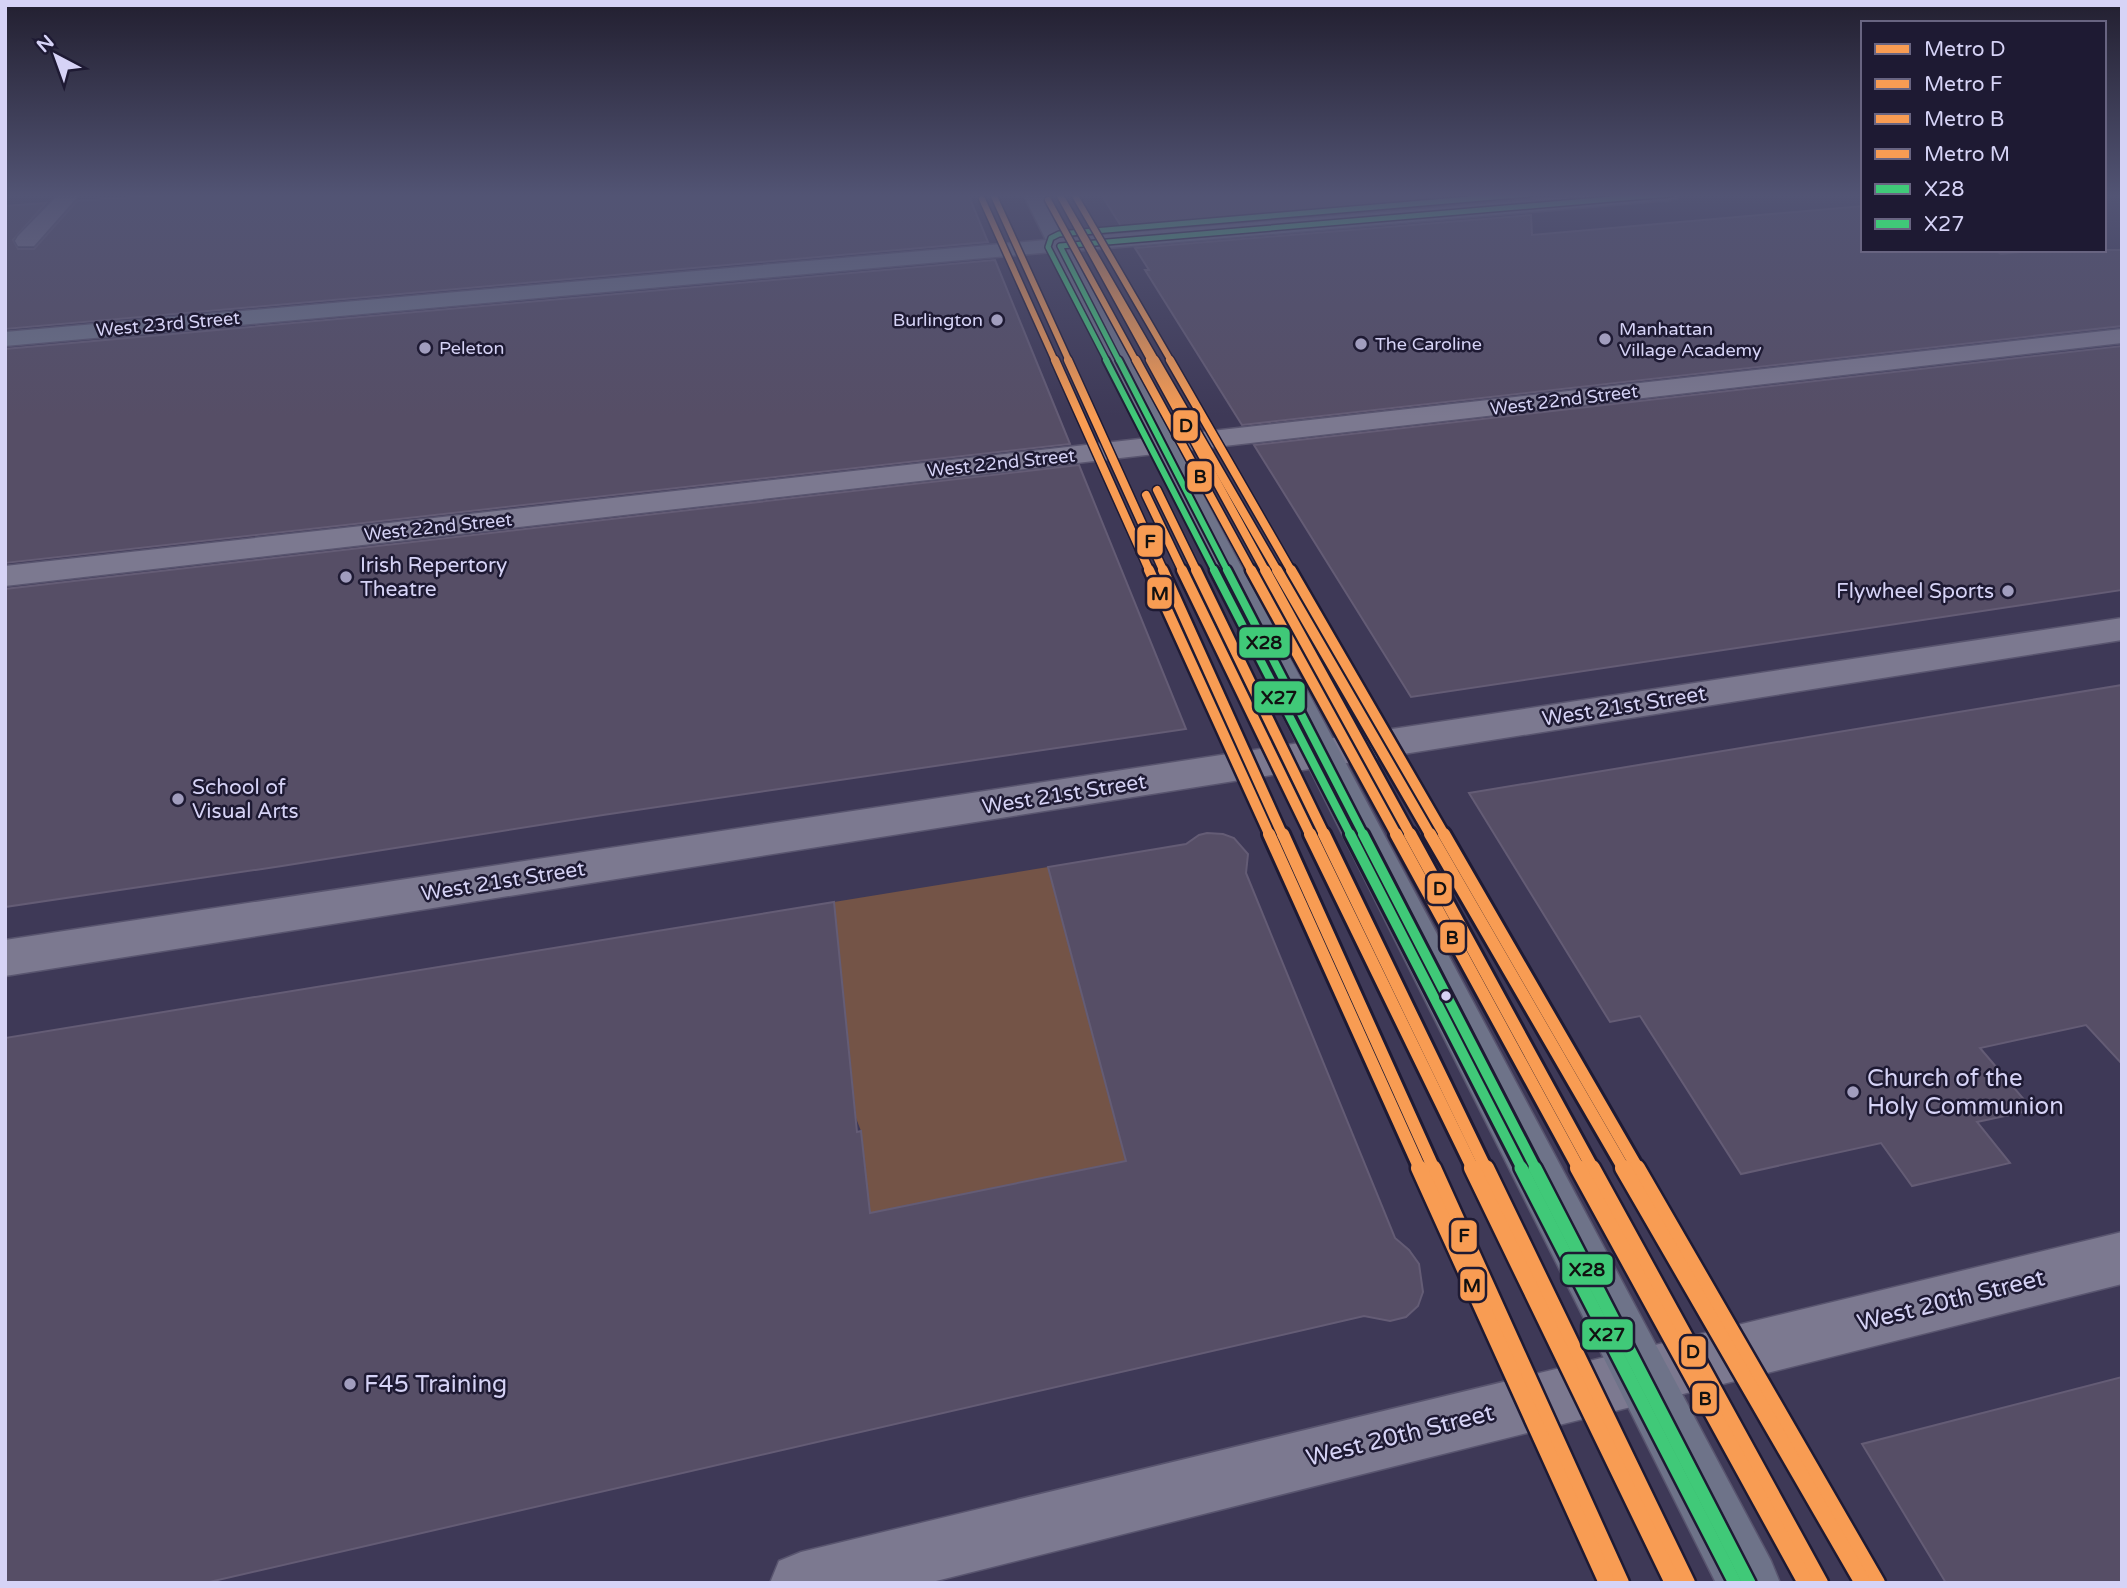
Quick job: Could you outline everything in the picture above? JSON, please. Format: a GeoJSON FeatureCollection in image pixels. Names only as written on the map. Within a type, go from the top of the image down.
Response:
{"type":"FeatureCollection","features":[{"type":"Feature","properties":{"kind":"main road","name":"West 23rd Street"},"geometry":{"type":"LineString","coordinates":[[5,339],[809,268]]}},
{"type":"Feature","properties":{"kind":"main road"},"geometry":{"type":"LineString","coordinates":[[1071,268],[1749,1583]]}},
{"type":"Feature","properties":{"kind":"street","name":"West 22nd Street"},"geometry":{"type":"LineString","coordinates":[[5,576],[2122,336]]}},
{"type":"Feature","properties":{"kind":"street","name":"West 21st Street"},"geometry":{"type":"LineString","coordinates":[[5,958],[2122,629]]}},
{"type":"Feature","properties":{"kind":"street","name":"West 20th Street"},"geometry":{"type":"LineString","coordinates":[[801,1583],[2122,1258]]}},
{"type":"Feature","properties":{"kind":"shaded area"},"geometry":{"type":"Polygon","coordinates":[[[1048,867],[1126,1161],[870,1213],[861,1131],[856,1118],[834,902],[1048,867]]]}},
{"type":"Feature","properties":{"kind":"building"},"geometry":{"type":"Polygon","coordinates":[[[5,268],[693,268],[5,329],[5,268]]]}},
{"type":"Feature","properties":{"kind":"building"},"geometry":{"type":"Polygon","coordinates":[[[905,268],[998,268],[1070,444],[5,563],[5,349],[905,268]]]}},
{"type":"Feature","properties":{"kind":"building"},"geometry":{"type":"Polygon","coordinates":[[[1148,268],[2122,268],[2122,326],[1242,425],[1145,270],[1149,270],[1148,268]]]}},
{"type":"Feature","properties":{"kind":"building"},"geometry":{"type":"Polygon","coordinates":[[[2122,346],[2122,590],[1411,697],[1254,445],[2122,346]]]}},
{"type":"Feature","properties":{"kind":"building"},"geometry":{"type":"Polygon","coordinates":[[[1079,465],[1186,729],[5,907],[5,589],[1079,465]]]}},
{"type":"Feature","properties":{"kind":"building"},"geometry":{"type":"Polygon","coordinates":[[[2122,685],[2122,1064],[2086,1025],[1980,1048],[2033,1110],[1977,1122],[2010,1163],[1912,1186],[1881,1143],[1741,1174],[1640,1016],[1610,1022],[1469,793],[2122,685]]]}},
{"type":"Feature","properties":{"kind":"building"},"geometry":{"type":"Polygon","coordinates":[[[1207,833],[1234,838],[1248,854],[1246,873],[1395,1238],[1409,1250],[1419,1264],[1423,1292],[1418,1306],[1406,1317],[1390,1321],[1364,1316],[205,1583],[5,1583],[5,1038],[834,902],[857,1132],[861,1131],[870,1213],[1126,1161],[1048,867],[1186,844],[1207,833]]]}},
{"type":"Feature","properties":{"kind":"building"},"geometry":{"type":"Polygon","coordinates":[[[2122,1377],[2122,1583],[1946,1583],[1862,1444],[2122,1377]]]}},
{"type":"Feature","properties":{"kind":"metro line","name":"M"},"geometry":{"type":"LineString","coordinates":[[1013,268],[1607,1583]]}},
{"type":"Feature","properties":{"kind":"metro line","name":"F"},"geometry":{"type":"LineString","coordinates":[[1027,268],[1621,1583]]}},
{"type":"Feature","properties":{"kind":"metro line","name":"B"},"geometry":{"type":"LineString","coordinates":[[1085,268],[1806,1583]]}},
{"type":"Feature","properties":{"kind":"metro line","name":"D"},"geometry":{"type":"LineString","coordinates":[[1100,268],[1820,1583]]}},
{"type":"Feature","properties":{"kind":"metro line","name":"M"},"geometry":{"type":"LineString","coordinates":[[1102,268],[1863,1583]]}},
{"type":"Feature","properties":{"kind":"metro line","name":"F"},"geometry":{"type":"LineString","coordinates":[[1117,268],[1877,1583]]}},
{"type":"Feature","properties":{"kind":"metro line","name":"D"},"geometry":{"type":"LineString","coordinates":[[1157,490],[1687,1583]]}},
{"type":"Feature","properties":{"kind":"metro line","name":"B"},"geometry":{"type":"LineString","coordinates":[[1146,495],[1673,1583]]}},
{"type":"Feature","properties":{"kind":"transit line","name":"X27"},"geometry":{"type":"LineString","coordinates":[[1059,268],[1735,1583]]}},
{"type":"Feature","properties":{"kind":"transit line","name":"X28"},"geometry":{"type":"LineString","coordinates":[[1071,268],[1749,1583]]}},
{"type":"Feature","properties":{"kind":"place","name":"Burlington"},"geometry":{"type":"Point","coordinates":[997,320]}},
{"type":"Feature","properties":{"kind":"place","name":"Manhattan Village Academy"},"geometry":{"type":"Point","coordinates":[1605,339]}},
{"type":"Feature","properties":{"kind":"place","name":"The Caroline"},"geometry":{"type":"Point","coordinates":[1361,344]}},
{"type":"Feature","properties":{"kind":"place","name":"Peleton"},"geometry":{"type":"Point","coordinates":[425,348]}},
{"type":"Feature","properties":{"kind":"place","name":"Irish Repertory Theatre"},"geometry":{"type":"Point","coordinates":[346,577]}},
{"type":"Feature","properties":{"kind":"place","name":"Flywheel Sports"},"geometry":{"type":"Point","coordinates":[2008,591]}},
{"type":"Feature","properties":{"kind":"place","name":"School of Visual Arts"},"geometry":{"type":"Point","coordinates":[178,799]}},
{"type":"Feature","properties":{"kind":"place","name":"Church of the Holy Communion"},"geometry":{"type":"Point","coordinates":[1853,1092]}},
{"type":"Feature","properties":{"kind":"place","name":"F45 Training"},"geometry":{"type":"Point","coordinates":[350,1384]}}]}
